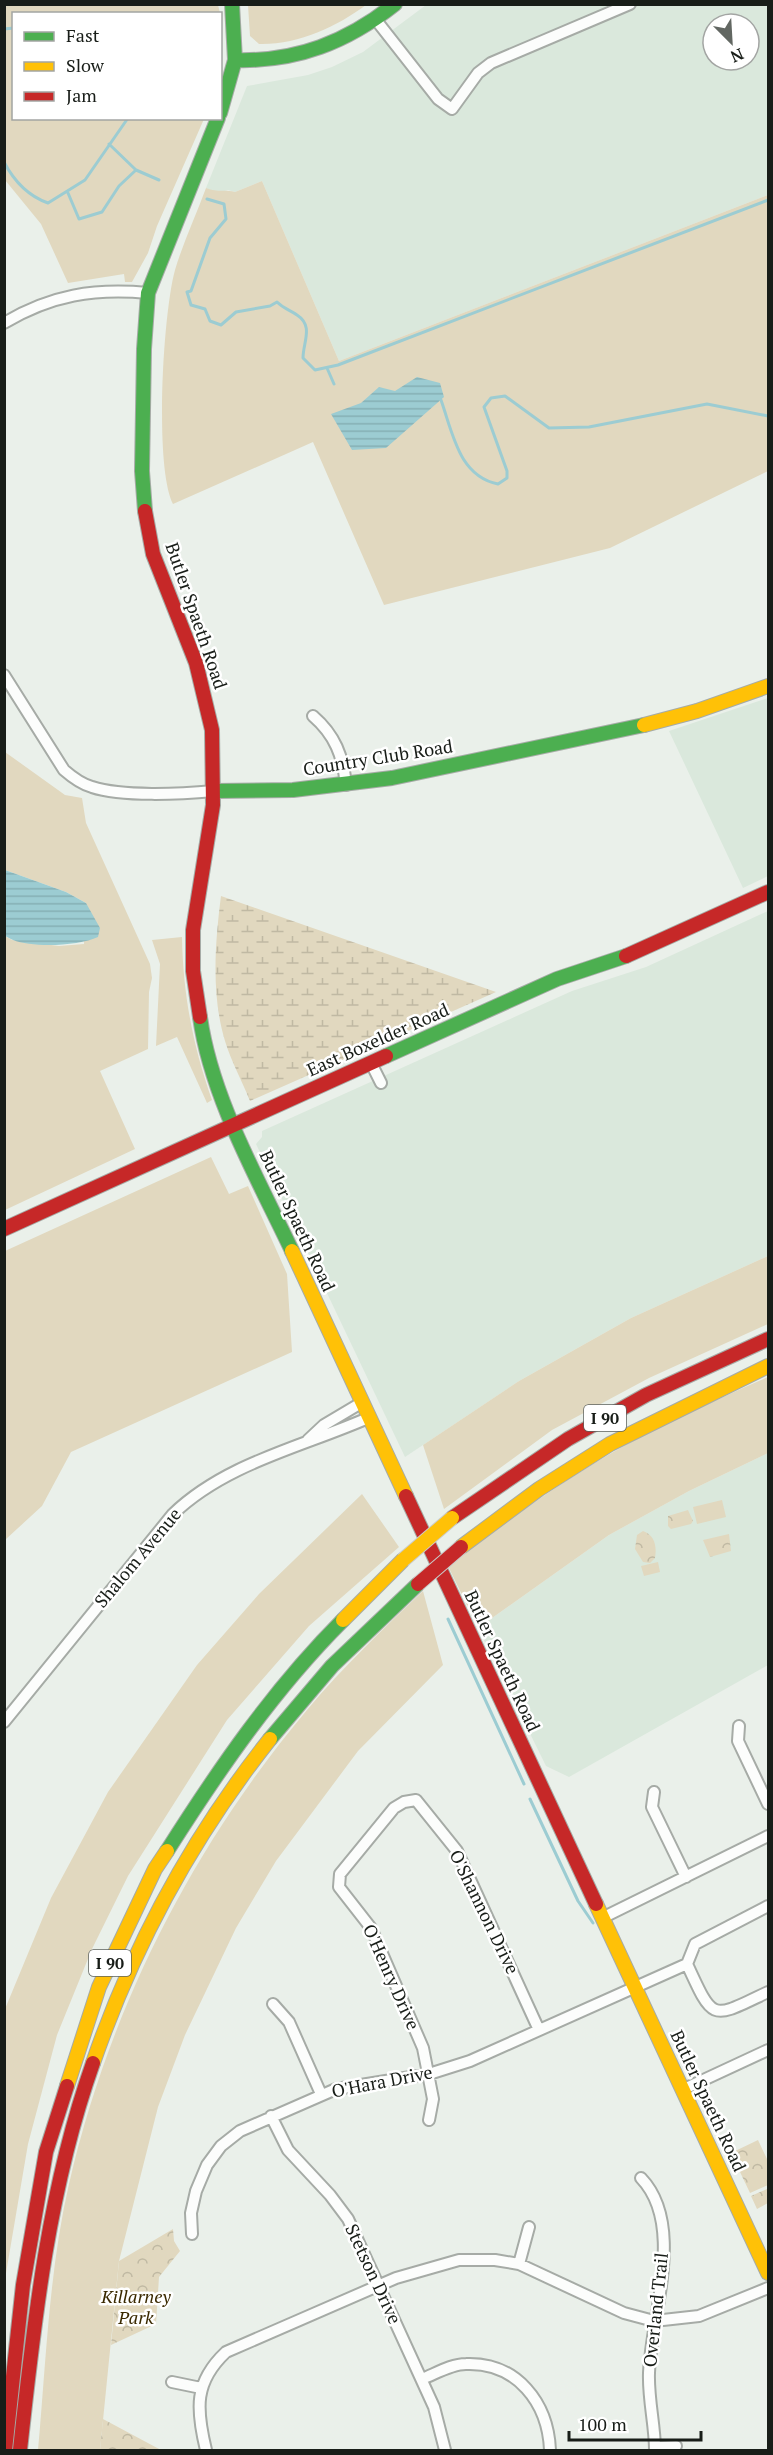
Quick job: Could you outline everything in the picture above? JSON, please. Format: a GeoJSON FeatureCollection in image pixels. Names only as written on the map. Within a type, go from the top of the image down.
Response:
{"type":"FeatureCollection","features":[{"type":"Feature","properties":{"kind":"main road"},"geometry":{"type":"LineString","coordinates":[[222,106],[235,60],[232,4]]}},
{"type":"Feature","properties":{"kind":"main road"},"geometry":{"type":"LineString","coordinates":[[235,60],[285,58],[312,52],[350,36],[376,20],[395,4]]}},
{"type":"Feature","properties":{"kind":"main road","name":"Butler Spaeth Road"},"geometry":{"type":"LineString","coordinates":[[217,120],[184,198],[148,293],[142,427],[144,507],[153,554],[196,663],[212,730],[214,791],[193,930],[193,971],[203,1042],[233,1125],[368,1418],[684,2089],[768,2274]]}},
{"type":"Feature","properties":{"kind":"main road","name":"Country Club Road"},"geometry":{"type":"LineString","coordinates":[[214,791],[293,790],[392,778],[642,725],[697,711],[768,686]]}},
{"type":"Feature","properties":{"kind":"main road","name":"East Boxelder Road"},"geometry":{"type":"LineString","coordinates":[[4,1229],[557,979],[634,953],[768,892]]}},
{"type":"Feature","properties":{"kind":"main road","name":"I 90"},"geometry":{"type":"LineString","coordinates":[[5,2451],[23,2285],[46,2152],[99,1987],[155,1869],[228,1756],[315,1648],[403,1560],[452,1518],[568,1439],[626,1406],[768,1339]]}},
{"type":"Feature","properties":{"kind":"main road","name":"I 90"},"geometry":{"type":"LineString","coordinates":[[20,2451],[55,2205],[79,2107],[107,2021],[148,1934],[205,1833],[278,1730],[333,1665],[418,1584],[461,1547],[513,1506],[588,1456],[768,1366]]}},
{"type":"Feature","properties":{"kind":"main road","name":"I 90"},"geometry":{"type":"LineString","coordinates":[[31,2451],[46,2261]]}},
{"type":"Feature","properties":{"kind":"street"},"geometry":{"type":"LineString","coordinates":[[376,20],[438,99],[452,109],[478,73],[491,63],[630,4]]}},
{"type":"Feature","properties":{"kind":"street"},"geometry":{"type":"LineString","coordinates":[[4,323],[22,312],[76,294],[103,290],[148,293]]}},
{"type":"Feature","properties":{"kind":"street","name":"Country Club Road"},"geometry":{"type":"LineString","coordinates":[[4,675],[64,770],[76,780],[92,788],[116,791],[214,791]]}},
{"type":"Feature","properties":{"kind":"street"},"geometry":{"type":"LineString","coordinates":[[313,716],[334,740],[341,755],[346,785]]}},
{"type":"Feature","properties":{"kind":"street"},"geometry":{"type":"LineString","coordinates":[[371,1063],[381,1083]]}},
{"type":"Feature","properties":{"kind":"street","name":"Shalom Avenue"},"geometry":{"type":"LineString","coordinates":[[307,1440],[324,1425],[361,1403]]}},
{"type":"Feature","properties":{"kind":"street","name":"Shalom Avenue"},"geometry":{"type":"LineString","coordinates":[[4,1722],[173,1514],[189,1499],[214,1483],[307,1440],[329,1435],[368,1418]]}},
{"type":"Feature","properties":{"kind":"street"},"geometry":{"type":"LineString","coordinates":[[739,1726],[738,1741],[768,1804]]}},
{"type":"Feature","properties":{"kind":"street"},"geometry":{"type":"LineString","coordinates":[[654,1792],[652,1808],[686,1876]]}},
{"type":"Feature","properties":{"kind":"street","name":"O'Shannon Drive"},"geometry":{"type":"LineString","coordinates":[[339,1887],[340,1874],[394,1809],[404,1802],[416,1800],[457,1851],[539,2030]]}},
{"type":"Feature","properties":{"kind":"street"},"geometry":{"type":"LineString","coordinates":[[602,1918],[768,1836]]}},
{"type":"Feature","properties":{"kind":"street","name":"O'Henry Drive"},"geometry":{"type":"LineString","coordinates":[[339,1887],[371,1928],[423,2048],[433,2099],[429,2120]]}},
{"type":"Feature","properties":{"kind":"street"},"geometry":{"type":"LineString","coordinates":[[768,1906],[695,1944],[687,1964],[705,2002],[714,2010],[726,2012],[768,1992]]}},
{"type":"Feature","properties":{"kind":"street","name":"O'Hara Drive"},"geometry":{"type":"LineString","coordinates":[[192,2234],[191,2213],[196,2191],[207,2165],[221,2146],[240,2131],[336,2089],[429,2074],[470,2061],[687,1964]]}},
{"type":"Feature","properties":{"kind":"street"},"geometry":{"type":"LineString","coordinates":[[273,2004],[289,2022],[321,2094]]}},
{"type":"Feature","properties":{"kind":"street"},"geometry":{"type":"LineString","coordinates":[[684,2089],[768,2050]]}},
{"type":"Feature","properties":{"kind":"street","name":"Stetson Drive"},"geometry":{"type":"LineString","coordinates":[[271,2116],[288,2150],[330,2194],[348,2219],[434,2407],[445,2451]]}},
{"type":"Feature","properties":{"kind":"street","name":"Overland Trail"},"geometry":{"type":"LineString","coordinates":[[641,2178],[651,2188],[660,2209],[664,2228],[664,2251],[648,2374],[656,2449],[676,2446]]}},
{"type":"Feature","properties":{"kind":"street"},"geometry":{"type":"LineString","coordinates":[[519,2264],[529,2227]]}},
{"type":"Feature","properties":{"kind":"street"},"geometry":{"type":"LineString","coordinates":[[206,2451],[199,2404],[201,2388],[210,2367],[226,2352],[378,2285],[426,2267],[459,2260],[519,2264],[624,2313],[654,2321],[699,2316],[768,2288]]}},
{"type":"Feature","properties":{"kind":"street"},"geometry":{"type":"LineString","coordinates":[[422,2379],[464,2364],[496,2367],[524,2383],[541,2407],[549,2436],[550,2451]]}},
{"type":"Feature","properties":{"kind":"street"},"geometry":{"type":"LineString","coordinates":[[172,2382],[201,2388]]}},
{"type":"Feature","properties":{"kind":"shaded area"},"geometry":{"type":"Polygon","coordinates":[[[426,5],[768,5],[768,195],[339,361],[262,181],[235,192],[228,190],[218,193],[206,188],[247,86],[308,75],[332,67],[363,52],[426,5]]]}},
{"type":"Feature","properties":{"kind":"shaded area"},"geometry":{"type":"Polygon","coordinates":[[[768,698],[768,876],[743,888],[669,731],[768,698]]]}},
{"type":"Feature","properties":{"kind":"shaded area"},"geometry":{"type":"Polygon","coordinates":[[[768,911],[768,1256],[631,1318],[519,1381],[405,1457],[256,1144],[262,1137],[262,1131],[572,991],[646,967],[768,911]]]}},
{"type":"Feature","properties":{"kind":"shaded area"},"geometry":{"type":"Polygon","coordinates":[[[768,1453],[768,1665],[569,1777],[546,1766],[478,1628],[609,1535],[689,1491],[768,1453]]]}},
{"type":"Feature","properties":{"kind":"green space"},"geometry":{"type":"Polygon","coordinates":[[[248,4],[366,5],[342,21],[316,33],[274,44],[259,44],[250,36],[248,4]]]}},
{"type":"Feature","properties":{"kind":"green space"},"geometry":{"type":"Polygon","coordinates":[[[4,5],[218,5],[220,12],[12,12],[12,120],[204,120],[157,226],[148,253],[132,282],[125,282],[124,274],[68,283],[41,224],[5,180],[4,5]]]}},
{"type":"Feature","properties":{"kind":"green space"},"geometry":{"type":"Polygon","coordinates":[[[262,181],[339,361],[768,195],[768,471],[610,548],[384,605],[313,442],[173,504],[167,485],[164,458],[162,389],[167,320],[175,270],[206,188],[235,192],[262,181]]]}},
{"type":"Feature","properties":{"kind":"green space"},"geometry":{"type":"Polygon","coordinates":[[[5,752],[65,795],[82,798],[86,823],[150,964],[152,978],[149,992],[148,1049],[100,1071],[135,1149],[5,1210],[5,936],[12,940],[59,946],[84,944],[86,903],[66,892],[5,870],[5,752]]]}},
{"type":"Feature","properties":{"kind":"green space"},"geometry":{"type":"Polygon","coordinates":[[[221,896],[496,992],[250,1101],[227,1048],[218,1006],[216,950],[221,896]]]}},
{"type":"Feature","properties":{"kind":"green space"},"geometry":{"type":"Polygon","coordinates":[[[182,937],[184,979],[190,1020],[199,1060],[212,1100],[207,1103],[177,1037],[156,1046],[160,964],[152,940],[182,937]]]}},
{"type":"Feature","properties":{"kind":"green space"},"geometry":{"type":"Polygon","coordinates":[[[211,1157],[229,1194],[248,1186],[287,1274],[292,1352],[71,1452],[42,1506],[5,1540],[5,1251],[211,1157]]]}},
{"type":"Feature","properties":{"kind":"green space"},"geometry":{"type":"Polygon","coordinates":[[[768,1256],[768,1324],[649,1378],[552,1430],[444,1509],[423,1445],[519,1381],[631,1318],[768,1256]]]}},
{"type":"Feature","properties":{"kind":"green space"},"geometry":{"type":"Polygon","coordinates":[[[768,1377],[768,1453],[689,1491],[609,1535],[478,1628],[448,1566],[519,1513],[593,1464],[657,1428],[768,1377]]]}},
{"type":"Feature","properties":{"kind":"green space"},"geometry":{"type":"Polygon","coordinates":[[[362,1494],[399,1547],[309,1626],[227,1720],[128,1876],[92,1949],[57,2035],[28,2144],[5,2279],[5,2009],[51,1898],[108,1792],[197,1665],[259,1594],[362,1494]]]}},
{"type":"Feature","properties":{"kind":"green space"},"geometry":{"type":"Polygon","coordinates":[[[722,1500],[726,1517],[697,1524],[693,1507],[722,1500]]]}},
{"type":"Feature","properties":{"kind":"green space"},"geometry":{"type":"Polygon","coordinates":[[[688,1510],[693,1521],[691,1524],[671,1529],[668,1526],[668,1516],[688,1510]]]}},
{"type":"Feature","properties":{"kind":"green space"},"geometry":{"type":"Polygon","coordinates":[[[643,1531],[653,1538],[656,1550],[655,1558],[650,1563],[643,1562],[635,1549],[637,1535],[643,1531]]]}},
{"type":"Feature","properties":{"kind":"green space"},"geometry":{"type":"Polygon","coordinates":[[[729,1534],[731,1551],[710,1557],[703,1540],[729,1534]]]}},
{"type":"Feature","properties":{"kind":"green space"},"geometry":{"type":"Polygon","coordinates":[[[658,1562],[660,1572],[644,1576],[641,1566],[658,1562]]]}},
{"type":"Feature","properties":{"kind":"green space"},"geometry":{"type":"Polygon","coordinates":[[[423,1591],[443,1665],[358,1751],[276,1861],[236,1928],[185,2035],[158,2107],[119,2261],[100,2450],[38,2450],[49,2317],[62,2217],[86,2119],[107,2056],[132,1994],[160,1933],[192,1874],[227,1817],[265,1763],[335,1679],[423,1591]]]}},
{"type":"Feature","properties":{"kind":"green space"},"geometry":{"type":"Polygon","coordinates":[[[758,2140],[767,2159],[768,2185],[750,2193],[731,2153],[758,2140]]]}},
{"type":"Feature","properties":{"kind":"green space"},"geometry":{"type":"Polygon","coordinates":[[[767,2189],[768,2203],[757,2209],[751,2196],[767,2189]]]}},
{"type":"Feature","properties":{"kind":"green space","name":"Killarney Park"},"geometry":{"type":"Polygon","coordinates":[[[173,2229],[174,2241],[180,2251],[159,2277],[156,2324],[111,2345],[119,2261],[173,2229]]]}},
{"type":"Feature","properties":{"kind":"green space"},"geometry":{"type":"Polygon","coordinates":[[[103,2419],[161,2450],[100,2450],[103,2419]]]}},
{"type":"Feature","properties":{"kind":"water"},"geometry":{"type":"Polygon","coordinates":[[[417,377],[440,383],[444,397],[386,448],[352,450],[331,414],[361,403],[379,387],[395,391],[417,377]]]}},
{"type":"Feature","properties":{"kind":"water"},"geometry":{"type":"Polygon","coordinates":[[[5,870],[66,892],[86,903],[100,928],[98,937],[68,944],[44,945],[22,943],[5,936],[5,870]]]}},
{"type":"Feature","properties":{"kind":"waterway"},"geometry":{"type":"LineString","coordinates":[[4,29],[12,28]]}},
{"type":"Feature","properties":{"kind":"waterway"},"geometry":{"type":"LineString","coordinates":[[4,162],[22,187],[48,203],[85,180],[127,120]]}},
{"type":"Feature","properties":{"kind":"waterway"},"geometry":{"type":"LineString","coordinates":[[109,144],[136,170],[159,180]]}},
{"type":"Feature","properties":{"kind":"waterway"},"geometry":{"type":"LineString","coordinates":[[68,193],[79,219],[102,212],[119,186],[136,170]]}},
{"type":"Feature","properties":{"kind":"waterway"},"geometry":{"type":"LineString","coordinates":[[207,199],[224,204],[226,219],[210,238],[191,291],[187,292],[191,305],[205,309],[210,321],[221,325],[236,312],[270,306],[277,302],[297,315],[305,324],[303,358],[315,370],[338,365],[768,200]]}},
{"type":"Feature","properties":{"kind":"waterway"},"geometry":{"type":"LineString","coordinates":[[327,368],[334,384]]}},
{"type":"Feature","properties":{"kind":"waterway"},"geometry":{"type":"LineString","coordinates":[[441,400],[459,452],[466,463],[474,472],[498,484],[507,478],[507,471],[484,407],[491,398],[505,396],[549,428],[589,427],[707,404],[768,416]]}},
{"type":"Feature","properties":{"kind":"waterway"},"geometry":{"type":"LineString","coordinates":[[448,1619],[524,1784]]}},
{"type":"Feature","properties":{"kind":"waterway"},"geometry":{"type":"LineString","coordinates":[[530,1799],[578,1901],[593,1923]]}},
{"type":"Feature","properties":{"kind":"traffic: fast"},"geometry":{"type":"LineString","coordinates":[[222,106],[235,60],[232,4]]}},
{"type":"Feature","properties":{"kind":"traffic: fast"},"geometry":{"type":"LineString","coordinates":[[235,60],[279,57],[320,47],[358,29],[395,4]]}},
{"type":"Feature","properties":{"kind":"traffic: fast"},"geometry":{"type":"LineString","coordinates":[[145,511],[142,471],[144,349],[148,293],[217,120]]}},
{"type":"Feature","properties":{"kind":"traffic: fast"},"geometry":{"type":"LineString","coordinates":[[214,791],[293,790],[392,778],[644,725]]}},
{"type":"Feature","properties":{"kind":"traffic: fast"},"geometry":{"type":"LineString","coordinates":[[386,1056],[557,979],[626,956]]}},
{"type":"Feature","properties":{"kind":"traffic: fast"},"geometry":{"type":"LineString","coordinates":[[200,1017],[214,1077],[225,1107],[292,1251]]}},
{"type":"Feature","properties":{"kind":"traffic: fast"},"geometry":{"type":"LineString","coordinates":[[270,1739],[332,1666],[418,1584]]}},
{"type":"Feature","properties":{"kind":"traffic: fast"},"geometry":{"type":"LineString","coordinates":[[167,1851],[207,1790],[271,1702],[343,1620]]}},
{"type":"Feature","properties":{"kind":"traffic: slow"},"geometry":{"type":"LineString","coordinates":[[644,725],[697,711],[768,686]]}},
{"type":"Feature","properties":{"kind":"traffic: slow"},"geometry":{"type":"LineString","coordinates":[[292,1251],[406,1496]]}},
{"type":"Feature","properties":{"kind":"traffic: slow"},"geometry":{"type":"LineString","coordinates":[[461,1547],[539,1489],[610,1444],[768,1366]]}},
{"type":"Feature","properties":{"kind":"traffic: slow"},"geometry":{"type":"LineString","coordinates":[[403,1560],[452,1518]]}},
{"type":"Feature","properties":{"kind":"traffic: slow"},"geometry":{"type":"LineString","coordinates":[[343,1620],[403,1560]]}},
{"type":"Feature","properties":{"kind":"traffic: slow"},"geometry":{"type":"LineString","coordinates":[[93,2063],[127,1977],[168,1894],[215,1814],[270,1739]]}},
{"type":"Feature","properties":{"kind":"traffic: slow"},"geometry":{"type":"LineString","coordinates":[[67,2086],[99,1987],[155,1869],[167,1851]]}},
{"type":"Feature","properties":{"kind":"traffic: slow"},"geometry":{"type":"LineString","coordinates":[[596,1904],[768,2273]]}},
{"type":"Feature","properties":{"kind":"traffic: jam"},"geometry":{"type":"LineString","coordinates":[[145,511],[153,554],[196,663],[212,730],[213,805],[193,930],[193,971],[200,1017]]}},
{"type":"Feature","properties":{"kind":"traffic: jam"},"geometry":{"type":"LineString","coordinates":[[626,956],[768,892]]}},
{"type":"Feature","properties":{"kind":"traffic: jam"},"geometry":{"type":"LineString","coordinates":[[4,1229],[386,1056]]}},
{"type":"Feature","properties":{"kind":"traffic: jam"},"geometry":{"type":"LineString","coordinates":[[452,1518],[568,1439],[646,1395],[768,1339]]}},
{"type":"Feature","properties":{"kind":"traffic: jam"},"geometry":{"type":"LineString","coordinates":[[406,1496],[596,1904]]}},
{"type":"Feature","properties":{"kind":"traffic: jam"},"geometry":{"type":"LineString","coordinates":[[418,1584],[461,1547]]}},
{"type":"Feature","properties":{"kind":"traffic: jam"},"geometry":{"type":"LineString","coordinates":[[20,2450],[31,2352],[54,2206],[78,2110],[93,2063]]}},
{"type":"Feature","properties":{"kind":"traffic: jam"},"geometry":{"type":"LineString","coordinates":[[5,2450],[23,2285],[46,2152],[67,2086]]}}]}
